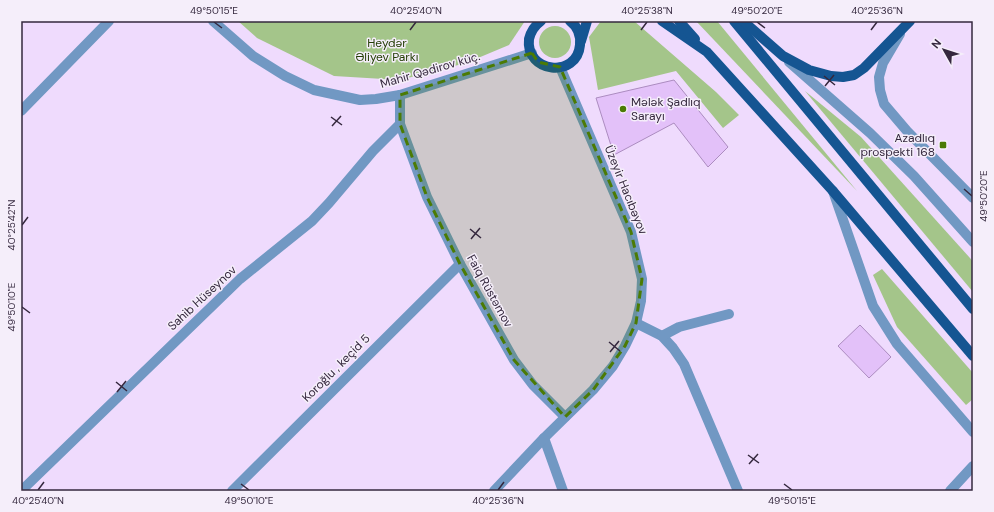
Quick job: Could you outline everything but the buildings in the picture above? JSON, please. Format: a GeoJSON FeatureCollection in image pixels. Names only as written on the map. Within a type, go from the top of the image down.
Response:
{"type":"FeatureCollection","features":[{"type":"Feature","properties":{"kind":"main road"},"geometry":{"type":"LineString","coordinates":[[538,23],[529,42],[532,53],[538,62],[543,65],[549,67],[560,67],[566,66],[575,59],[580,48],[578,31],[570,21]]}},
{"type":"Feature","properties":{"kind":"main road"},"geometry":{"type":"LineString","coordinates":[[580,42],[587,21]]}},
{"type":"Feature","properties":{"kind":"main road"},"geometry":{"type":"LineString","coordinates":[[662,21],[708,52]]}},
{"type":"Feature","properties":{"kind":"main road"},"geometry":{"type":"LineString","coordinates":[[679,21],[832,190],[973,356]]}},
{"type":"Feature","properties":{"kind":"main road"},"geometry":{"type":"LineString","coordinates":[[734,21],[973,310]]}},
{"type":"Feature","properties":{"kind":"main road"},"geometry":{"type":"LineString","coordinates":[[743,21],[783,56],[809,70],[831,76],[843,77],[854,75],[864,68],[910,21]]}},
{"type":"Feature","properties":{"kind":"street"},"geometry":{"type":"LineString","coordinates":[[21,111],[109,21]]}},
{"type":"Feature","properties":{"kind":"street","name":"Mahir Qədirov küç."},"geometry":{"type":"LineString","coordinates":[[213,21],[253,56],[285,76],[314,90],[360,100],[400,95],[532,53]]}},
{"type":"Feature","properties":{"kind":"street"},"geometry":{"type":"LineString","coordinates":[[903,29],[882,63],[878,77],[884,104],[907,131],[973,198]]}},
{"type":"Feature","properties":{"kind":"street"},"geometry":{"type":"LineString","coordinates":[[783,56],[870,133],[914,176],[973,242]]}},
{"type":"Feature","properties":{"kind":"street","name":"Üzeyir Hacıbəyov"},"geometry":{"type":"LineString","coordinates":[[494,491],[544,438],[593,390],[613,366],[636,323],[641,301],[642,280],[631,232],[560,67]]}},
{"type":"Feature","properties":{"kind":"street","name":"Faiq Rüstəmov"},"geometry":{"type":"LineString","coordinates":[[400,95],[400,124],[427,197],[460,264],[514,360],[533,385],[565,417]]}},
{"type":"Feature","properties":{"kind":"street","name":"Sahib Hüseynov"},"geometry":{"type":"LineString","coordinates":[[23,484],[240,279],[312,220],[329,203],[364,160],[400,124]]}},
{"type":"Feature","properties":{"kind":"street"},"geometry":{"type":"LineString","coordinates":[[832,190],[873,306],[882,322],[896,344],[973,432]]}},
{"type":"Feature","properties":{"kind":"street","name":"Koroğlu , keçid 5"},"geometry":{"type":"LineString","coordinates":[[232,491],[460,264]]}},
{"type":"Feature","properties":{"kind":"street"},"geometry":{"type":"LineString","coordinates":[[662,336],[679,327],[729,314]]}},
{"type":"Feature","properties":{"kind":"street"},"geometry":{"type":"LineString","coordinates":[[636,323],[662,336],[673,348],[684,364],[738,491]]}},
{"type":"Feature","properties":{"kind":"street"},"geometry":{"type":"LineString","coordinates":[[544,438],[563,491]]}},
{"type":"Feature","properties":{"kind":"street"},"geometry":{"type":"LineString","coordinates":[[950,491],[973,466]]}},
{"type":"Feature","properties":{"kind":"highlighted area"},"geometry":{"type":"Polygon","coordinates":[[[532,53],[538,62],[560,67],[631,232],[642,279],[636,323],[625,346],[593,390],[565,417],[514,360],[460,264],[427,197],[400,124],[400,95],[532,53]]]}},
{"type":"Feature","properties":{"kind":"green space","name":"Heydər Əliyev Parkı"},"geometry":{"type":"Polygon","coordinates":[[[238,21],[525,21],[509,45],[466,63],[400,80],[334,76],[257,38],[238,21]]]}},
{"type":"Feature","properties":{"kind":"green space"},"geometry":{"type":"Polygon","coordinates":[[[601,21],[634,21],[716,92],[739,115],[723,128],[676,71],[598,90],[589,37],[601,21]]]}},
{"type":"Feature","properties":{"kind":"green space"},"geometry":{"type":"Polygon","coordinates":[[[696,21],[717,21],[857,191],[696,21]]]}},
{"type":"Feature","properties":{"kind":"green space"},"geometry":{"type":"Polygon","coordinates":[[[552,26],[558,26],[567,30],[571,42],[567,54],[558,58],[552,58],[543,54],[539,45],[539,39],[543,30],[552,26]]]}},
{"type":"Feature","properties":{"kind":"green space"},"geometry":{"type":"Polygon","coordinates":[[[805,91],[861,137],[970,258],[973,262],[973,292],[805,91]]]}},
{"type":"Feature","properties":{"kind":"green space"},"geometry":{"type":"Polygon","coordinates":[[[882,269],[973,373],[973,399],[966,405],[897,327],[873,275],[882,269]]]}},
{"type":"Feature","properties":{"kind":"place","name":"Mələk Şadlıq Sarayı"},"geometry":{"type":"Point","coordinates":[623,109]}},
{"type":"Feature","properties":{"kind":"place","name":"Azadlıq prospekti 168"},"geometry":{"type":"Point","coordinates":[943,145]}}]}
